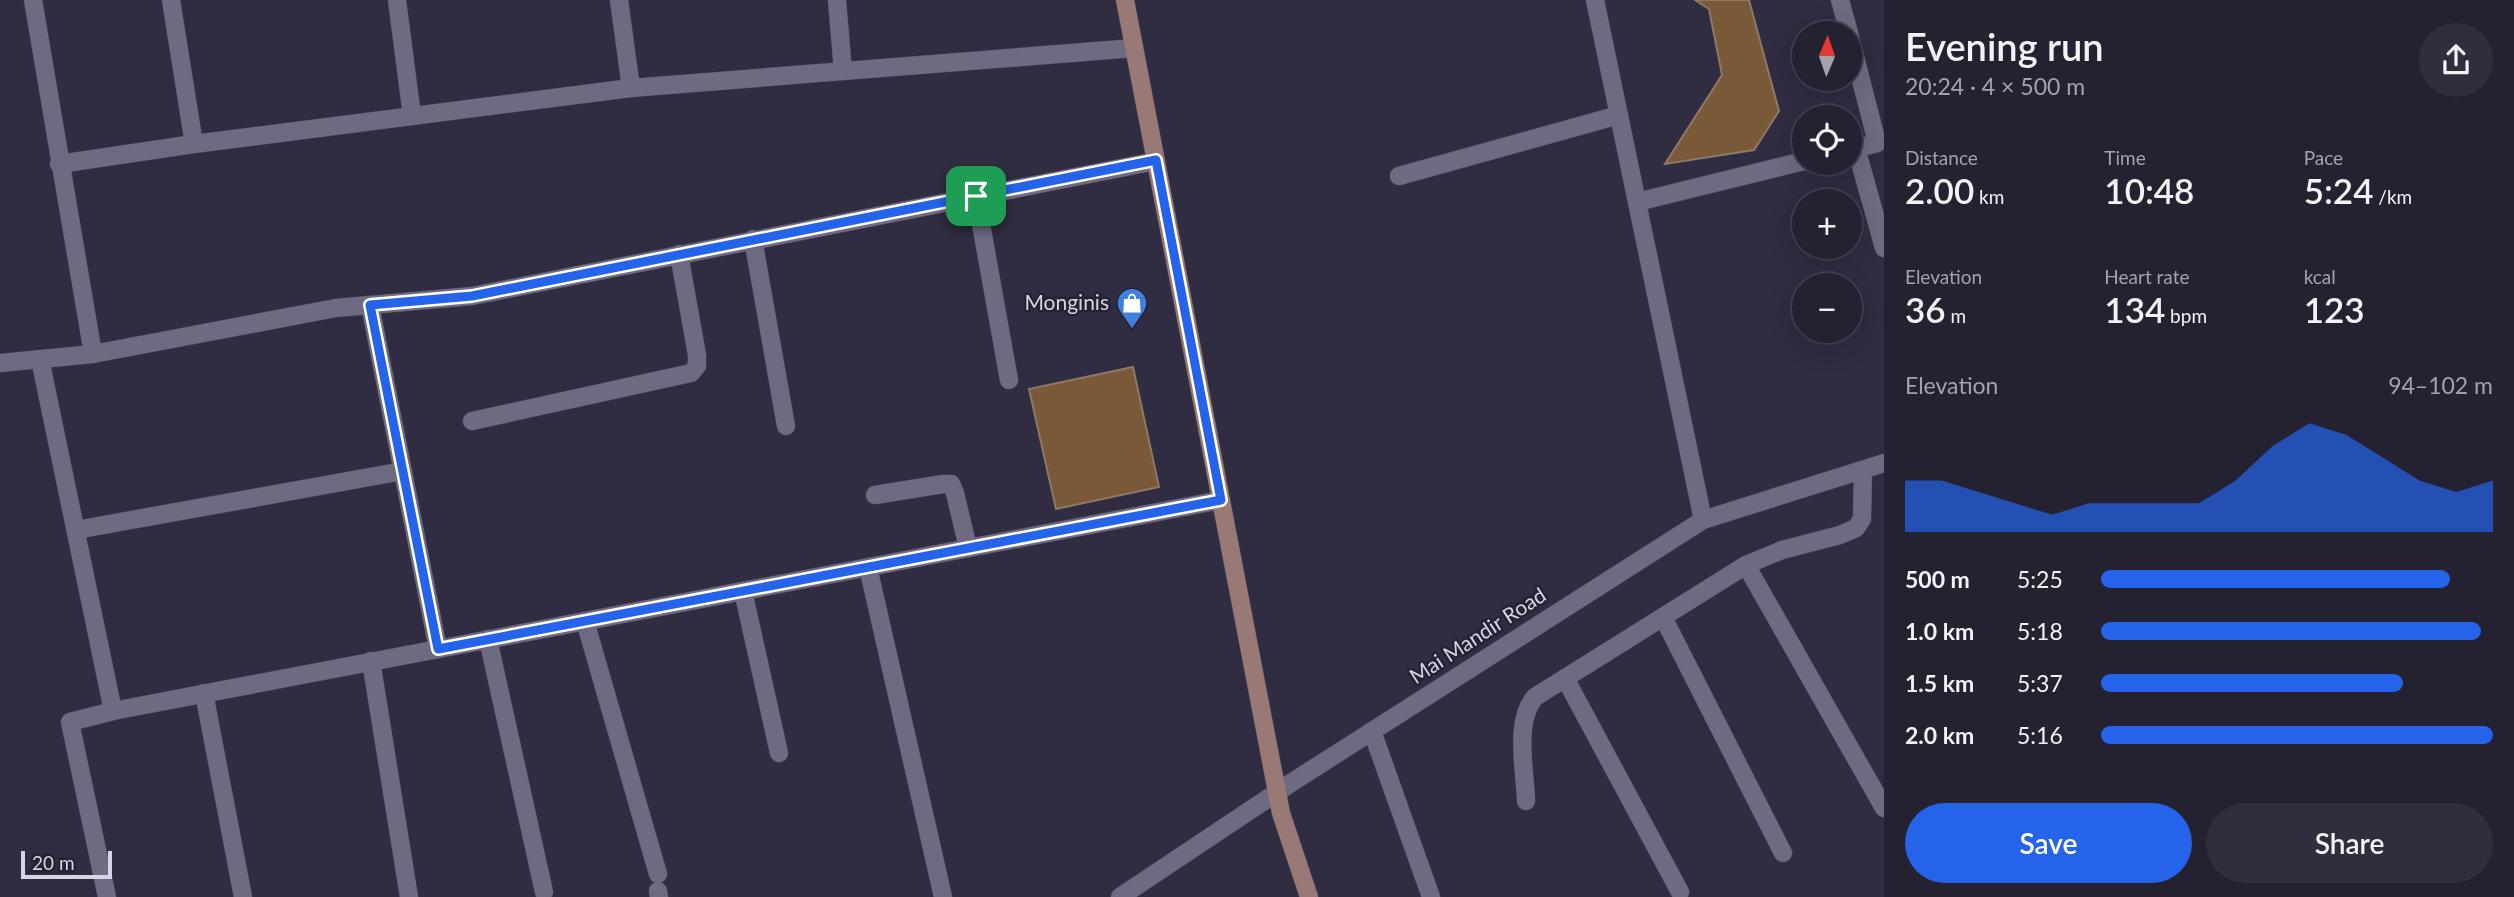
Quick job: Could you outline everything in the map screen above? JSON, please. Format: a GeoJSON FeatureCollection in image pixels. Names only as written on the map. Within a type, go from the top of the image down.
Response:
{"type":"FeatureCollection","features":[{"type":"Feature","properties":{"kind":"main road"},"geometry":{"type":"LineString","coordinates":[[1125,0],[1281,813],[1309,897]]}},
{"type":"Feature","properties":{"kind":"street"},"geometry":{"type":"LineString","coordinates":[[33,0],[93,354]]}},
{"type":"Feature","properties":{"kind":"street"},"geometry":{"type":"LineString","coordinates":[[171,0],[194,144]]}},
{"type":"Feature","properties":{"kind":"street"},"geometry":{"type":"LineString","coordinates":[[397,0],[412,116]]}},
{"type":"Feature","properties":{"kind":"street"},"geometry":{"type":"LineString","coordinates":[[619,0],[631,88]]}},
{"type":"Feature","properties":{"kind":"street"},"geometry":{"type":"LineString","coordinates":[[837,0],[843,71]]}},
{"type":"Feature","properties":{"kind":"street"},"geometry":{"type":"LineString","coordinates":[[1595,0],[1703,520]]}},
{"type":"Feature","properties":{"kind":"street"},"geometry":{"type":"LineString","coordinates":[[1840,0],[1845,21]]}},
{"type":"Feature","properties":{"kind":"street"},"geometry":{"type":"LineString","coordinates":[[59,164],[631,88],[1134,48]]}},
{"type":"Feature","properties":{"kind":"street"},"geometry":{"type":"LineString","coordinates":[[1862,85],[1877,143],[1862,147]]}},
{"type":"Feature","properties":{"kind":"street"},"geometry":{"type":"LineString","coordinates":[[1399,176],[1619,115]]}},
{"type":"Feature","properties":{"kind":"street"},"geometry":{"type":"LineString","coordinates":[[0,363],[93,354],[336,308],[472,296],[1156,160]]}},
{"type":"Feature","properties":{"kind":"street"},"geometry":{"type":"LineString","coordinates":[[1637,202],[1792,164]]}},
{"type":"Feature","properties":{"kind":"street"},"geometry":{"type":"LineString","coordinates":[[1861,175],[1884,248]]}},
{"type":"Feature","properties":{"kind":"street"},"geometry":{"type":"LineString","coordinates":[[976,196],[1009,380]]}},
{"type":"Feature","properties":{"kind":"street"},"geometry":{"type":"LineString","coordinates":[[753,239],[786,426]]}},
{"type":"Feature","properties":{"kind":"street"},"geometry":{"type":"LineString","coordinates":[[472,421],[691,373],[697,366],[697,355],[679,254]]}},
{"type":"Feature","properties":{"kind":"street"},"geometry":{"type":"LineString","coordinates":[[370,305],[438,649]]}},
{"type":"Feature","properties":{"kind":"street"},"geometry":{"type":"LineString","coordinates":[[40,359],[113,710]]}},
{"type":"Feature","properties":{"kind":"street","name":"Mai Mandir Road"},"geometry":{"type":"LineString","coordinates":[[1120,897],[1372,731],[1703,520],[1884,463]]}},
{"type":"Feature","properties":{"kind":"street"},"geometry":{"type":"LineString","coordinates":[[1526,801],[1522,723],[1527,706],[1535,697],[1746,565],[1782,550],[1840,535],[1856,528],[1863,519],[1863,470]]}},
{"type":"Feature","properties":{"kind":"street"},"geometry":{"type":"LineString","coordinates":[[76,530],[403,471]]}},
{"type":"Feature","properties":{"kind":"street"},"geometry":{"type":"LineString","coordinates":[[875,495],[951,484],[968,548]]}},
{"type":"Feature","properties":{"kind":"street"},"geometry":{"type":"LineString","coordinates":[[107,897],[70,722],[113,710],[1221,500]]}},
{"type":"Feature","properties":{"kind":"street"},"geometry":{"type":"LineString","coordinates":[[1746,565],[1884,808]]}},
{"type":"Feature","properties":{"kind":"street"},"geometry":{"type":"LineString","coordinates":[[868,567],[943,897]]}},
{"type":"Feature","properties":{"kind":"street"},"geometry":{"type":"LineString","coordinates":[[743,591],[779,753]]}},
{"type":"Feature","properties":{"kind":"street"},"geometry":{"type":"LineString","coordinates":[[1663,617],[1783,853]]}},
{"type":"Feature","properties":{"kind":"street"},"geometry":{"type":"LineString","coordinates":[[585,621],[658,887]]}},
{"type":"Feature","properties":{"kind":"street"},"geometry":{"type":"LineString","coordinates":[[488,639],[544,892]]}},
{"type":"Feature","properties":{"kind":"street"},"geometry":{"type":"LineString","coordinates":[[371,662],[410,897]]}},
{"type":"Feature","properties":{"kind":"street"},"geometry":{"type":"LineString","coordinates":[[1565,678],[1680,892]]}},
{"type":"Feature","properties":{"kind":"street"},"geometry":{"type":"LineString","coordinates":[[204,693],[243,897]]}},
{"type":"Feature","properties":{"kind":"street"},"geometry":{"type":"LineString","coordinates":[[1372,731],[1431,897]]}},
{"type":"Feature","properties":{"kind":"building"},"geometry":{"type":"Polygon","coordinates":[[[1695,0],[1749,0],[1779,111],[1754,150],[1665,164],[1722,75],[1709,9],[1695,0]]]}},
{"type":"Feature","properties":{"kind":"building"},"geometry":{"type":"Polygon","coordinates":[[[1133,367],[1159,487],[1056,509],[1029,389],[1133,367]]]}},
{"type":"Feature","properties":{"kind":"place","name":"Monginis"},"geometry":{"type":"Point","coordinates":[1132,330]}},
{"type":"Feature","properties":{"kind":"route"},"geometry":{"type":"LineString","coordinates":[[1156,160],[1221,500],[438,649],[370,305],[472,296],[976,196],[1156,160]]}}]}
